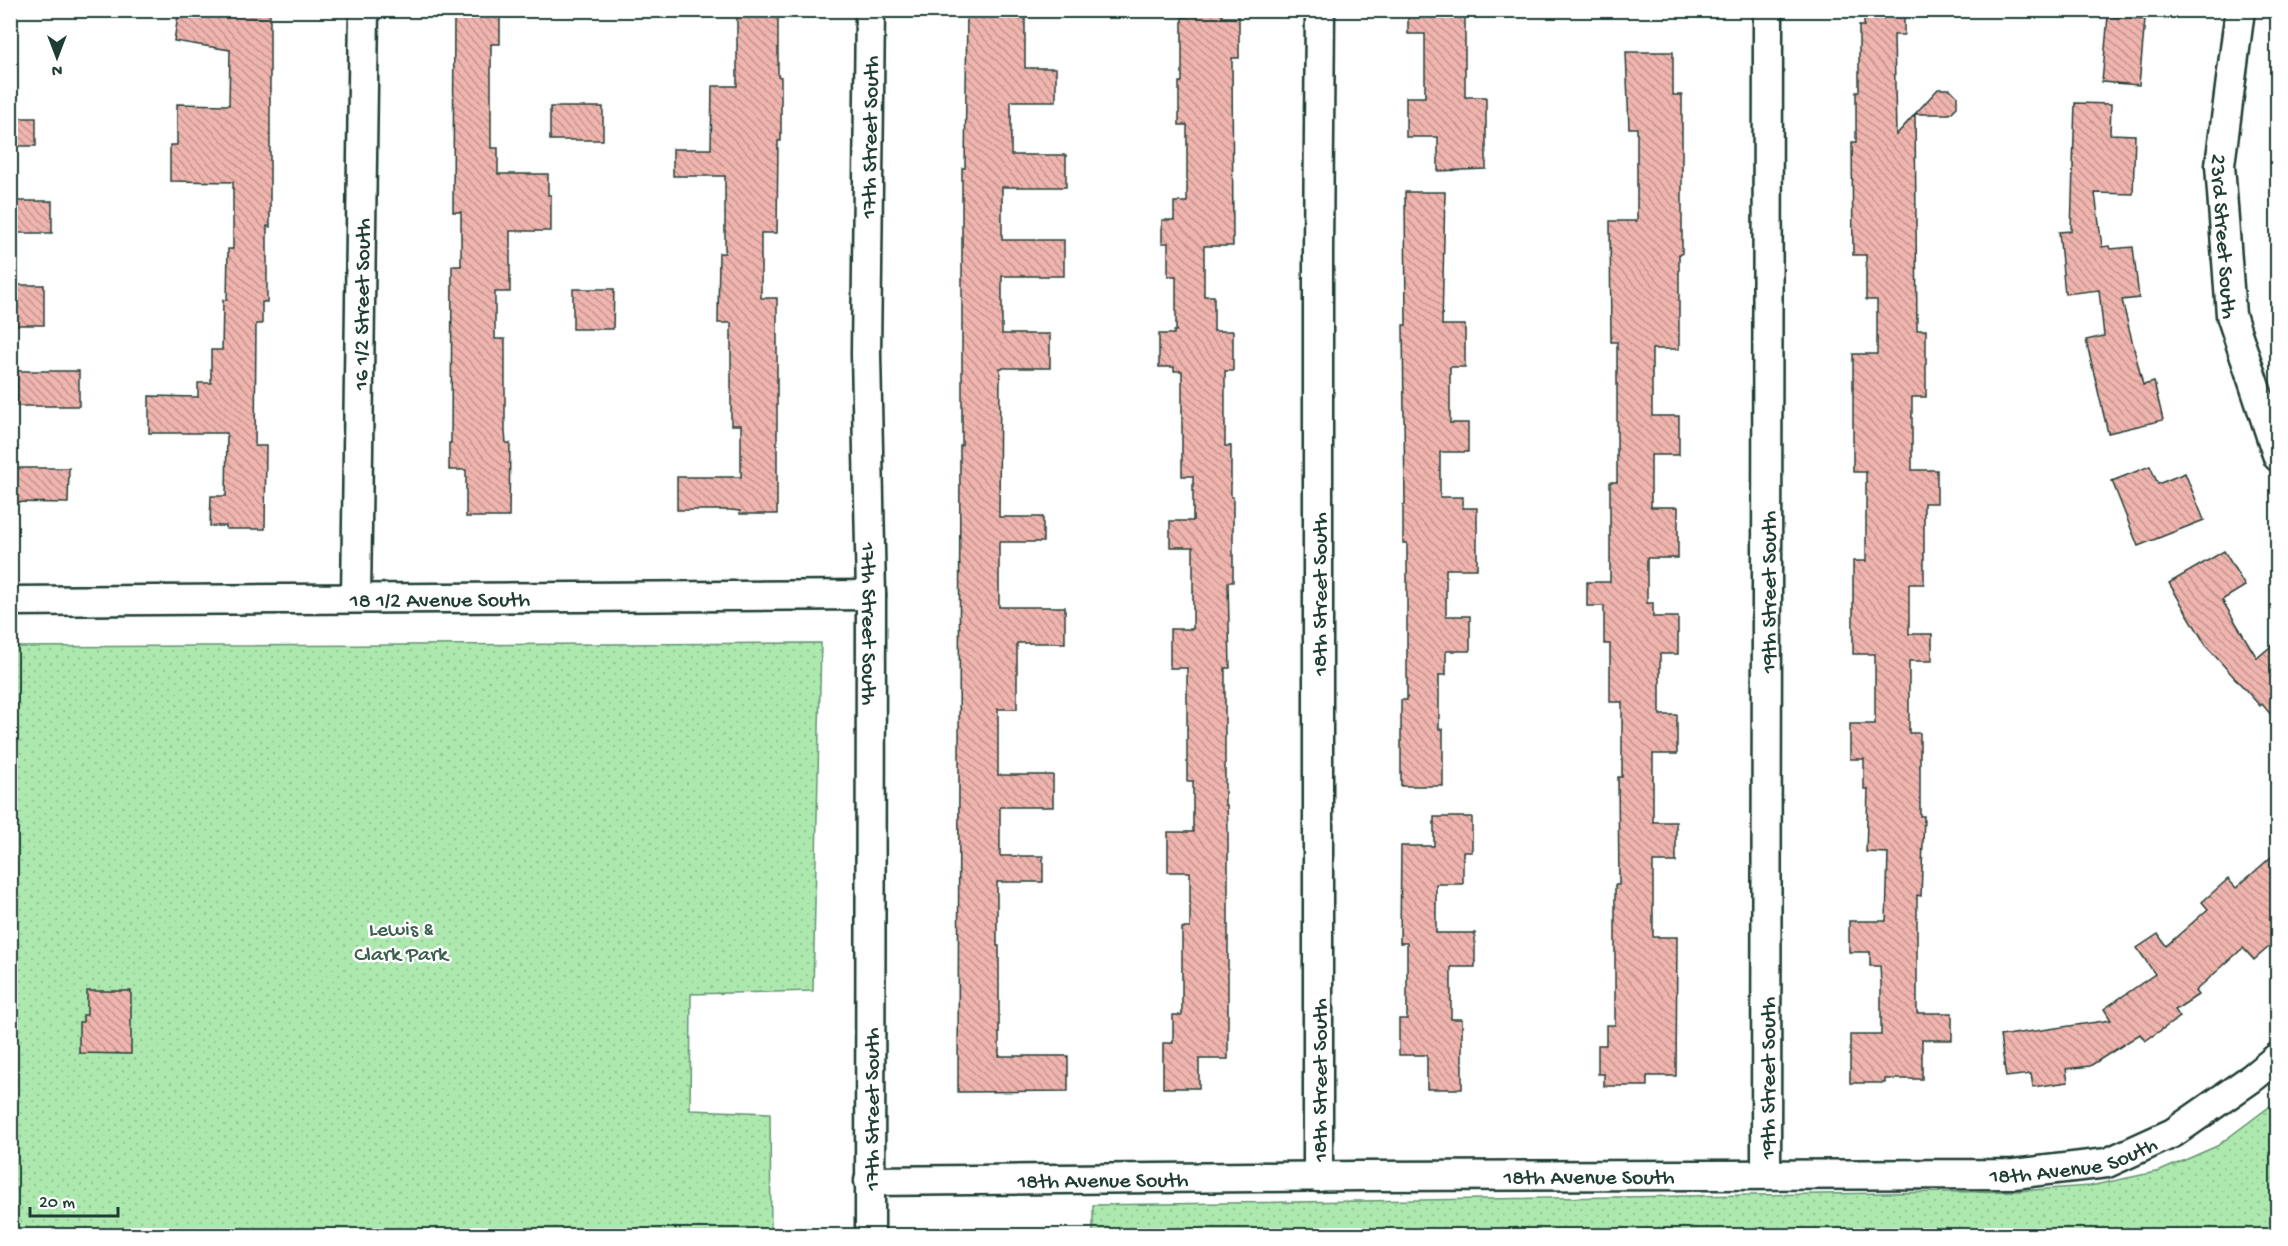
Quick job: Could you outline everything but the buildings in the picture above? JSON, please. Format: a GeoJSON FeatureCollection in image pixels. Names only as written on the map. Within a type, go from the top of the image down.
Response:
{"type":"FeatureCollection","features":[{"type":"Feature","properties":{"kind":"street","name":"16 1/2 Street South"},"geometry":{"type":"LineString","coordinates":[[356,598],[364,10]]}},
{"type":"Feature","properties":{"kind":"street","name":"17th Street South"},"geometry":{"type":"LineString","coordinates":[[870,10],[866,354],[871,595],[870,1236]]}},
{"type":"Feature","properties":{"kind":"street","name":"18th Street South"},"geometry":{"type":"LineString","coordinates":[[1317,1177],[1317,251],[1320,10]]}},
{"type":"Feature","properties":{"kind":"street","name":"19th Street South"},"geometry":{"type":"LineString","coordinates":[[1766,1174],[1768,10]]}},
{"type":"Feature","properties":{"kind":"street","name":"23rd Street South"},"geometry":{"type":"LineString","coordinates":[[2240,10],[2220,165],[2231,315],[2277,457]]}},
{"type":"Feature","properties":{"kind":"street","name":"18 1/2 Avenue South"},"geometry":{"type":"LineString","coordinates":[[10,601],[871,595]]}},
{"type":"Feature","properties":{"kind":"street","name":"18th Avenue South"},"geometry":{"type":"LineString","coordinates":[[869,1181],[2014,1174],[2107,1163],[2173,1133],[2252,1078],[2277,1057]]}},
{"type":"Feature","properties":{"kind":"green space","name":"Lewis & Clark Park"},"geometry":{"type":"Polygon","coordinates":[[[821,643],[813,991],[691,994],[690,1110],[770,1113],[771,1235],[11,1235],[10,647],[821,643]]]}},
{"type":"Feature","properties":{"kind":"green space"},"geometry":{"type":"Polygon","coordinates":[[[2277,1101],[2277,1235],[1093,1235],[1093,1205],[2017,1191],[2090,1186],[2160,1171],[2217,1146],[2277,1101]]]}}]}
